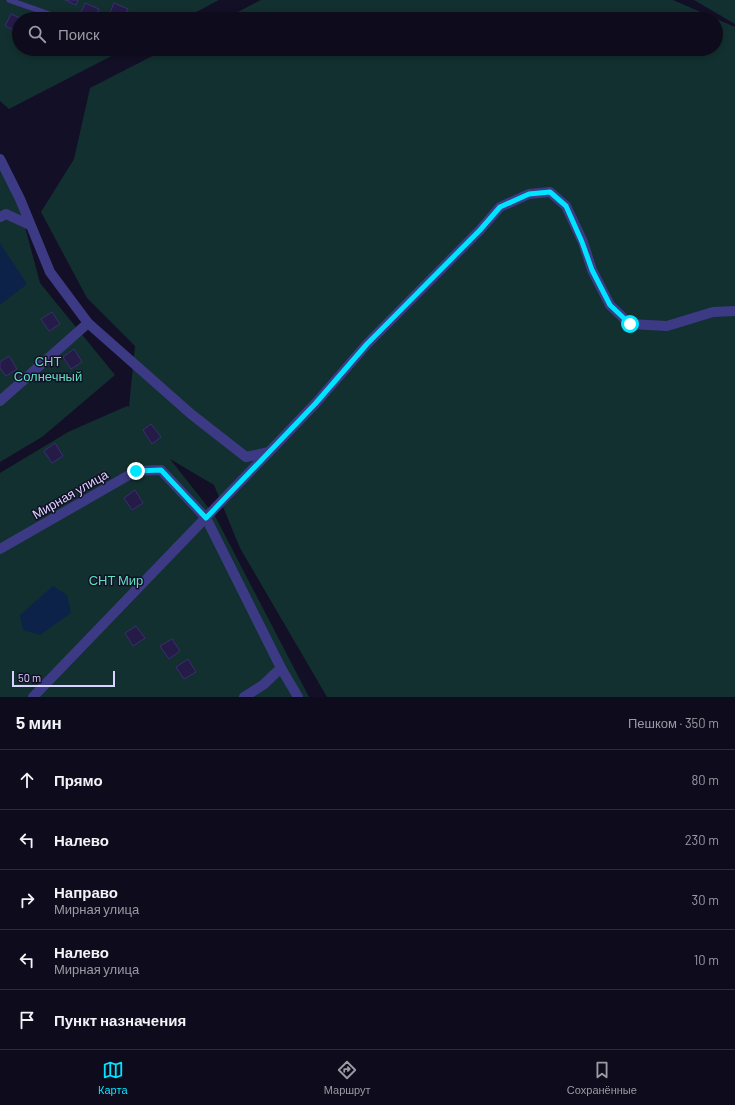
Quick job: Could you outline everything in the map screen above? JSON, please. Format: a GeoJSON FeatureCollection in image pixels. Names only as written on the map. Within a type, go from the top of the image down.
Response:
{"type":"FeatureCollection","features":[{"type":"Feature","properties":{"kind":"street"},"geometry":{"type":"LineString","coordinates":[[0,159],[20,199],[50,272],[88,323],[149,379],[229,445],[246,457],[269,452]]}},
{"type":"Feature","properties":{"kind":"street"},"geometry":{"type":"LineString","coordinates":[[33,697],[315,404],[367,344],[480,230],[500,207],[529,194],[550,192],[566,206],[582,242],[592,270],[610,305],[630,324],[667,326],[713,312],[735,311]]}},
{"type":"Feature","properties":{"kind":"street"},"geometry":{"type":"LineString","coordinates":[[0,217],[6,214],[30,225]]}},
{"type":"Feature","properties":{"kind":"street"},"geometry":{"type":"LineString","coordinates":[[0,401],[88,323]]}},
{"type":"Feature","properties":{"kind":"street","name":"Мирная улица"},"geometry":{"type":"LineString","coordinates":[[0,549],[136,471],[161,470],[206,518],[281,668],[298,697]]}},
{"type":"Feature","properties":{"kind":"street"},"geometry":{"type":"LineString","coordinates":[[244,697],[263,685],[281,668]]}},
{"type":"Feature","properties":{"kind":"lane"},"geometry":{"type":"LineString","coordinates":[[9,0],[43,12]]}},
{"type":"Feature","properties":{"kind":"green space"},"geometry":{"type":"Polygon","coordinates":[[[0,0],[219,0],[196,12],[12,12],[12,56],[111,56],[9,109],[0,101],[0,0]]]}},
{"type":"Feature","properties":{"kind":"green space"},"geometry":{"type":"Polygon","coordinates":[[[261,0],[673,0],[701,12],[238,12],[261,0]]]}},
{"type":"Feature","properties":{"kind":"green space"},"geometry":{"type":"Polygon","coordinates":[[[694,0],[735,0],[735,24],[723,17],[723,12],[714,12],[694,0]]]}},
{"type":"Feature","properties":{"kind":"green space","name":"СНТ Мир"},"geometry":{"type":"Polygon","coordinates":[[[723,22],[735,27],[735,697],[327,697],[240,548],[214,485],[170,459],[215,516],[309,697],[0,697],[0,473],[68,432],[127,406],[129,407],[135,346],[87,298],[41,212],[74,159],[90,88],[152,56],[723,56],[723,22]]]}},
{"type":"Feature","properties":{"kind":"green space","name":"СНТ Солнечный"},"geometry":{"type":"Polygon","coordinates":[[[0,169],[16,193],[40,283],[115,375],[42,437],[0,462],[0,169]]]}},
{"type":"Feature","properties":{"kind":"water"},"geometry":{"type":"Polygon","coordinates":[[[0,243],[27,284],[0,305],[0,243]]]}},
{"type":"Feature","properties":{"kind":"water"},"geometry":{"type":"Polygon","coordinates":[[[53,586],[67,595],[71,613],[40,635],[23,630],[20,615],[53,586]]]}},
{"type":"Feature","properties":{"kind":"building"},"geometry":{"type":"Polygon","coordinates":[[[65,0],[78,0],[76,5],[65,0]]]}},
{"type":"Feature","properties":{"kind":"building"},"geometry":{"type":"Polygon","coordinates":[[[85,3],[99,9],[98,12],[81,12],[85,3]]]}},
{"type":"Feature","properties":{"kind":"building"},"geometry":{"type":"Polygon","coordinates":[[[114,3],[128,9],[126,12],[110,12],[114,3]]]}},
{"type":"Feature","properties":{"kind":"building"},"geometry":{"type":"Polygon","coordinates":[[[11,14],[12,14],[12,29],[5,26],[11,14]]]}},
{"type":"Feature","properties":{"kind":"building"},"geometry":{"type":"Polygon","coordinates":[[[52,312],[60,324],[49,331],[41,319],[52,312]]]}},
{"type":"Feature","properties":{"kind":"building"},"geometry":{"type":"Polygon","coordinates":[[[74,349],[82,362],[71,369],[63,357],[74,349]]]}},
{"type":"Feature","properties":{"kind":"building"},"geometry":{"type":"Polygon","coordinates":[[[9,356],[17,369],[6,376],[0,368],[0,362],[9,356]]]}},
{"type":"Feature","properties":{"kind":"building"},"geometry":{"type":"Polygon","coordinates":[[[151,424],[161,437],[152,444],[143,430],[151,424]]]}},
{"type":"Feature","properties":{"kind":"building"},"geometry":{"type":"Polygon","coordinates":[[[55,443],[63,456],[52,463],[44,451],[55,443]]]}},
{"type":"Feature","properties":{"kind":"building"},"geometry":{"type":"Polygon","coordinates":[[[135,490],[143,503],[132,510],[124,498],[135,490]]]}},
{"type":"Feature","properties":{"kind":"building"},"geometry":{"type":"Polygon","coordinates":[[[136,626],[145,638],[133,646],[125,633],[136,626]]]}},
{"type":"Feature","properties":{"kind":"building"},"geometry":{"type":"Polygon","coordinates":[[[172,639],[180,651],[169,659],[160,646],[172,639]]]}},
{"type":"Feature","properties":{"kind":"building"},"geometry":{"type":"Polygon","coordinates":[[[188,659],[196,672],[184,679],[176,667],[188,659]]]}},
{"type":"Feature","properties":{"kind":"route"},"geometry":{"type":"LineString","coordinates":[[136,471],[161,470],[206,518],[315,404],[367,344],[480,230],[500,207],[529,194],[550,192],[566,206],[582,242],[592,270],[610,305],[630,324]]}}]}
